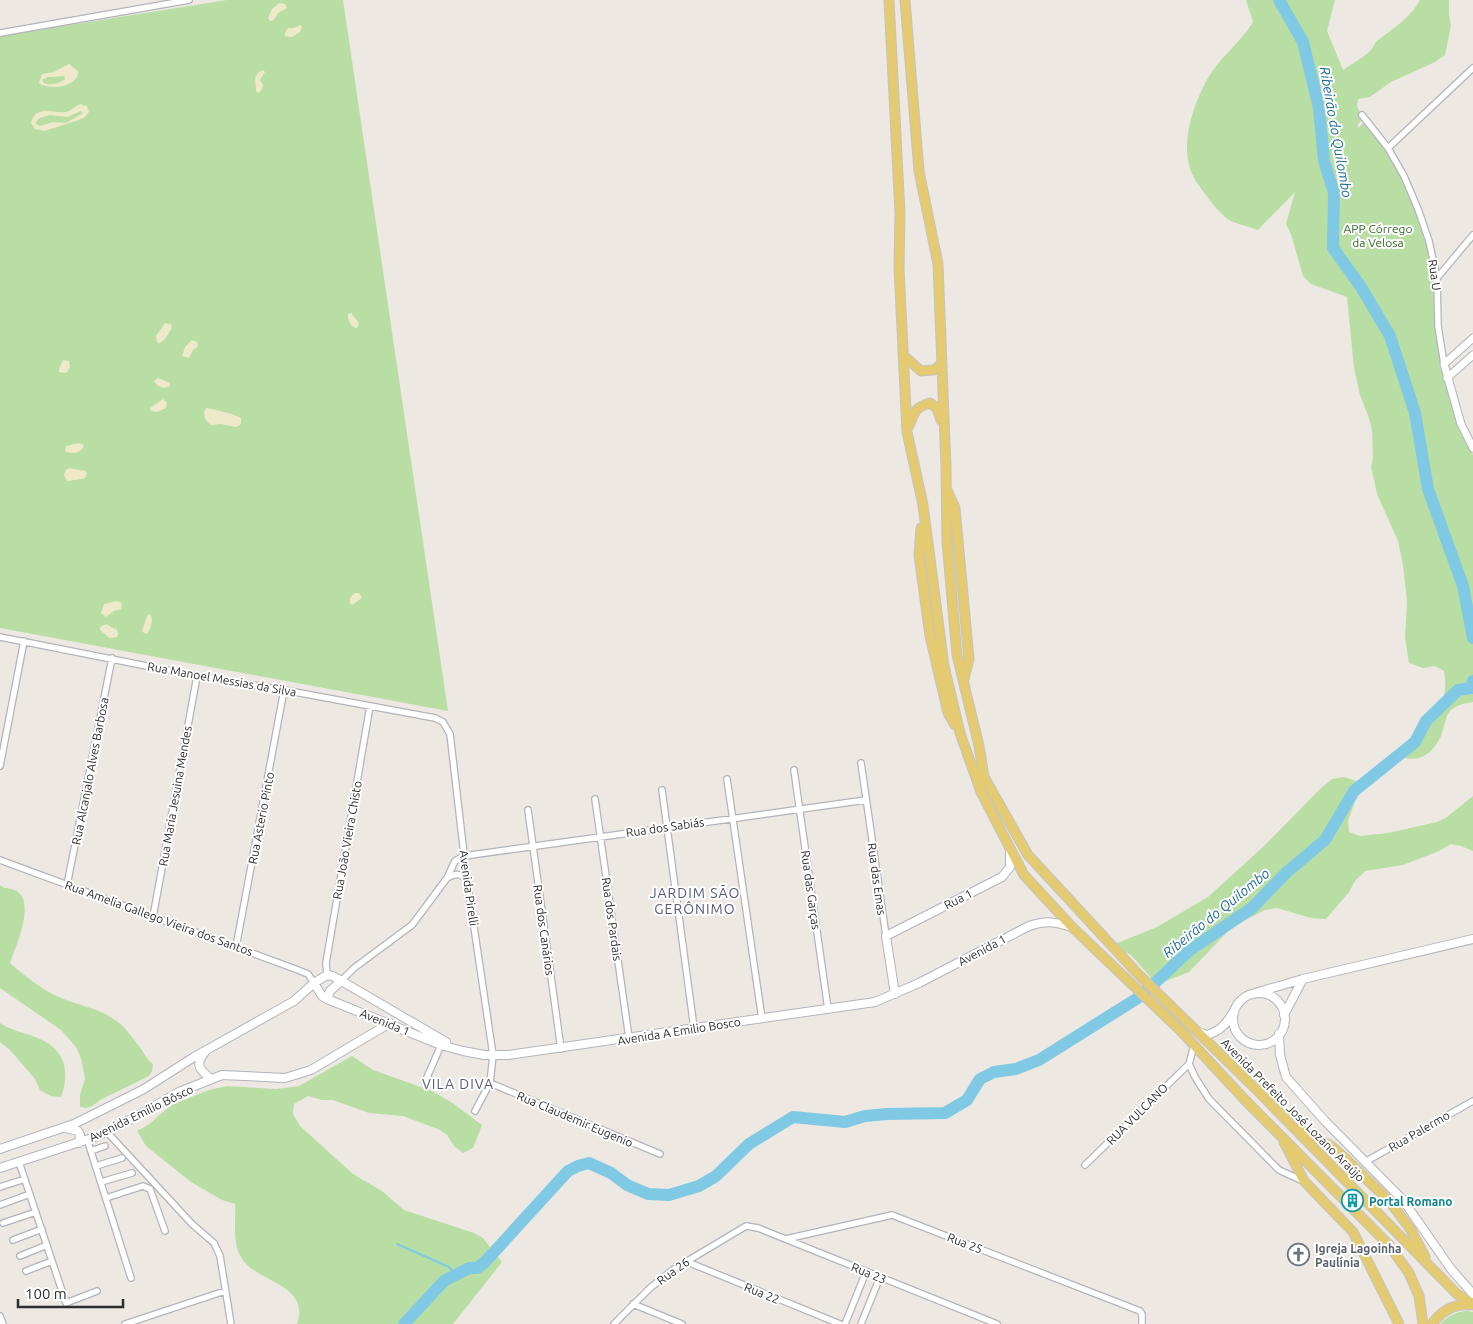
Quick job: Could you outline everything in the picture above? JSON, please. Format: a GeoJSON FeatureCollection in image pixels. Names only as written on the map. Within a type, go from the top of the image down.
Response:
{"type":"FeatureCollection","features":[{"type":"Feature","properties":{"kind":"main road","name":"Avenida Prefeito José Lozano Araújo"},"geometry":{"type":"LineString","coordinates":[[889,0],[900,213],[899,268],[907,432],[923,505],[944,666],[960,734],[981,792],[1024,875],[1072,927],[1181,1031],[1389,1245],[1403,1262],[1419,1296],[1423,1324]]}},
{"type":"Feature","properties":{"kind":"main road","name":"Avenida Prefeito José Lozano Araújo"},"geometry":{"type":"LineString","coordinates":[[905,0],[919,171],[938,264],[947,542],[957,656],[979,746],[984,777],[1028,855],[1138,974],[1290,1123],[1457,1294],[1473,1305]]}},
{"type":"Feature","properties":{"kind":"main road"},"geometry":{"type":"LineString","coordinates":[[904,356],[921,371],[934,370],[942,364]]}},
{"type":"Feature","properties":{"kind":"main road"},"geometry":{"type":"LineString","coordinates":[[907,432],[914,413],[921,405],[930,403],[937,408],[944,424]]}},
{"type":"Feature","properties":{"kind":"main road","name":"Rua 1"},"geometry":{"type":"LineString","coordinates":[[886,936],[1002,877],[1010,867],[1010,848]]}},
{"type":"Feature","properties":{"kind":"main road","name":"Avenida 1"},"geometry":{"type":"LineString","coordinates":[[895,994],[919,984],[1029,926],[1041,922],[1053,922],[1072,927]]}},
{"type":"Feature","properties":{"kind":"main road","name":"Rua das Emas"},"geometry":{"type":"LineString","coordinates":[[886,936],[895,994]]}},
{"type":"Feature","properties":{"kind":"main road"},"geometry":{"type":"LineString","coordinates":[[1196,1031],[1206,1035],[1218,1030],[1225,1024],[1243,999],[1255,993],[1304,979],[1473,939]]}},
{"type":"Feature","properties":{"kind":"main road"},"geometry":{"type":"LineString","coordinates":[[327,975],[341,981],[463,1051]]}},
{"type":"Feature","properties":{"kind":"main road","name":"Avenida Emílio Bôsco"},"geometry":{"type":"LineString","coordinates":[[0,1150],[65,1128],[148,1087],[206,1050],[294,1001],[314,982],[327,975]]}},
{"type":"Feature","properties":{"kind":"main road"},"geometry":{"type":"LineString","coordinates":[[1235,1010],[1235,1029],[1244,1040],[1263,1044],[1275,1039],[1283,1028],[1284,1015],[1304,979]]}},
{"type":"Feature","properties":{"kind":"main road"},"geometry":{"type":"LineString","coordinates":[[314,982],[322,996],[326,999],[330,991],[341,981]]}},
{"type":"Feature","properties":{"kind":"main road"},"geometry":{"type":"LineString","coordinates":[[1255,993],[1274,998],[1279,1002],[1284,1015]]}},
{"type":"Feature","properties":{"kind":"main road","name":"Avenida A Emilio Bosco"},"geometry":{"type":"LineString","coordinates":[[463,1051],[493,1056],[508,1056],[875,1002],[895,994]]}},
{"type":"Feature","properties":{"kind":"main road","name":"Avenida 1"},"geometry":{"type":"LineString","coordinates":[[326,999],[441,1045],[463,1051]]}},
{"type":"Feature","properties":{"kind":"main road","name":"Avenida Emílio Bôsco"},"geometry":{"type":"LineString","coordinates":[[0,1168],[107,1132],[178,1092],[222,1075],[285,1078],[310,1070],[390,1023]]}},
{"type":"Feature","properties":{"kind":"main road"},"geometry":{"type":"LineString","coordinates":[[1279,1034],[1280,1055],[1286,1077],[1403,1200],[1451,1269],[1473,1294]]}},
{"type":"Feature","properties":{"kind":"main road"},"geometry":{"type":"LineString","coordinates":[[206,1050],[200,1058],[199,1067],[210,1079]]}},
{"type":"Feature","properties":{"kind":"main road"},"geometry":{"type":"LineString","coordinates":[[1290,1123],[1330,1146],[1390,1202],[1407,1225],[1427,1262]]}},
{"type":"Feature","properties":{"kind":"main road"},"geometry":{"type":"LineString","coordinates":[[65,1128],[78,1131],[80,1135],[79,1143]]}},
{"type":"Feature","properties":{"kind":"main road"},"geometry":{"type":"LineString","coordinates":[[1281,1136],[1304,1181],[1353,1232],[1399,1324]]}},
{"type":"Feature","properties":{"kind":"main road"},"geometry":{"type":"LineString","coordinates":[[1432,1324],[1446,1310],[1464,1304],[1473,1305]]}},
{"type":"Feature","properties":{"kind":"street"},"geometry":{"type":"LineString","coordinates":[[0,33],[189,0]]}},
{"type":"Feature","properties":{"kind":"street"},"geometry":{"type":"LineString","coordinates":[[1388,148],[1473,68]]}},
{"type":"Feature","properties":{"kind":"street","name":"Rua U"},"geometry":{"type":"LineString","coordinates":[[1362,115],[1388,148],[1404,176],[1429,241],[1437,278],[1438,326],[1444,364],[1462,424],[1473,448]]}},
{"type":"Feature","properties":{"kind":"street"},"geometry":{"type":"LineString","coordinates":[[1437,278],[1473,235]]}},
{"type":"Feature","properties":{"kind":"street"},"geometry":{"type":"LineString","coordinates":[[1444,364],[1473,338]]}},
{"type":"Feature","properties":{"kind":"street"},"geometry":{"type":"LineString","coordinates":[[1447,378],[1473,355]]}},
{"type":"Feature","properties":{"kind":"street","name":"Rua Manoel Messias da Silva"},"geometry":{"type":"LineString","coordinates":[[0,637],[197,676],[435,718],[443,722]]}},
{"type":"Feature","properties":{"kind":"street"},"geometry":{"type":"LineString","coordinates":[[0,766],[24,641]]}},
{"type":"Feature","properties":{"kind":"street","name":"Rua Alcanjalo Alves Barbosa"},"geometry":{"type":"LineString","coordinates":[[67,885],[112,658]]}},
{"type":"Feature","properties":{"kind":"street","name":"Rua Maria Jesuina Mendes"},"geometry":{"type":"LineString","coordinates":[[153,917],[197,676]]}},
{"type":"Feature","properties":{"kind":"street","name":"Rua Asterio Pinto"},"geometry":{"type":"LineString","coordinates":[[236,947],[284,690]]}},
{"type":"Feature","properties":{"kind":"street","name":"Rua João Vieira Chisto"},"geometry":{"type":"LineString","coordinates":[[327,975],[326,963],[370,706]]}},
{"type":"Feature","properties":{"kind":"street","name":"Avenida Pirelli"},"geometry":{"type":"LineString","coordinates":[[443,722],[450,734],[467,880],[493,1056],[490,1083]]}},
{"type":"Feature","properties":{"kind":"street","name":"Rua das Emas"},"geometry":{"type":"LineString","coordinates":[[861,763],[886,936]]}},
{"type":"Feature","properties":{"kind":"street","name":"Rua das Garças"},"geometry":{"type":"LineString","coordinates":[[794,770],[828,1009]]}},
{"type":"Feature","properties":{"kind":"street"},"geometry":{"type":"LineString","coordinates":[[727,779],[762,1018]]}},
{"type":"Feature","properties":{"kind":"street"},"geometry":{"type":"LineString","coordinates":[[662,790],[694,1028]]}},
{"type":"Feature","properties":{"kind":"street","name":"Rua dos Pardais"},"geometry":{"type":"LineString","coordinates":[[595,799],[629,1038]]}},
{"type":"Feature","properties":{"kind":"street","name":"Rua dos Sabiás"},"geometry":{"type":"LineString","coordinates":[[464,856],[733,817],[866,800]]}},
{"type":"Feature","properties":{"kind":"street","name":"Rua dos Canários"},"geometry":{"type":"LineString","coordinates":[[528,810],[561,1049]]}},
{"type":"Feature","properties":{"kind":"street"},"geometry":{"type":"LineString","coordinates":[[341,981],[354,968],[412,925],[448,878],[455,861],[464,856]]}},
{"type":"Feature","properties":{"kind":"street","name":"Rua Amelia Gallego Vieira dos Santos"},"geometry":{"type":"LineString","coordinates":[[0,860],[308,974],[314,982]]}},
{"type":"Feature","properties":{"kind":"street"},"geometry":{"type":"LineString","coordinates":[[448,878],[461,874],[467,880]]}},
{"type":"Feature","properties":{"kind":"street"},"geometry":{"type":"LineString","coordinates":[[425,1082],[441,1045]]}},
{"type":"Feature","properties":{"kind":"street"},"geometry":{"type":"LineString","coordinates":[[1194,1046],[1189,1064],[1209,1099],[1279,1170],[1304,1181]]}},
{"type":"Feature","properties":{"kind":"street","name":"RUA VULCANO"},"geometry":{"type":"LineString","coordinates":[[1085,1165],[1189,1064]]}},
{"type":"Feature","properties":{"kind":"street"},"geometry":{"type":"LineString","coordinates":[[475,1111],[490,1083]]}},
{"type":"Feature","properties":{"kind":"street","name":"Rua Claudemir Eugenio"},"geometry":{"type":"LineString","coordinates":[[490,1083],[660,1154]]}},
{"type":"Feature","properties":{"kind":"street","name":"Rua Palermo"},"geometry":{"type":"LineString","coordinates":[[1365,1162],[1473,1101]]}},
{"type":"Feature","properties":{"kind":"street"},"geometry":{"type":"LineString","coordinates":[[107,1132],[192,1224],[214,1243],[218,1250],[231,1324]]}},
{"type":"Feature","properties":{"kind":"street"},"geometry":{"type":"LineString","coordinates":[[87,1139],[132,1278]]}},
{"type":"Feature","properties":{"kind":"street"},"geometry":{"type":"LineString","coordinates":[[91,1152],[106,1146]]}},
{"type":"Feature","properties":{"kind":"street"},"geometry":{"type":"LineString","coordinates":[[96,1166],[122,1158]]}},
{"type":"Feature","properties":{"kind":"street"},"geometry":{"type":"LineString","coordinates":[[19,1162],[66,1303],[97,1291]]}},
{"type":"Feature","properties":{"kind":"street"},"geometry":{"type":"LineString","coordinates":[[101,1182],[132,1173]]}},
{"type":"Feature","properties":{"kind":"street"},"geometry":{"type":"LineString","coordinates":[[0,1187],[25,1179]]}},
{"type":"Feature","properties":{"kind":"street"},"geometry":{"type":"LineString","coordinates":[[106,1198],[143,1186],[150,1189],[165,1231]]}},
{"type":"Feature","properties":{"kind":"street"},"geometry":{"type":"LineString","coordinates":[[0,1205],[30,1194]]}},
{"type":"Feature","properties":{"kind":"street"},"geometry":{"type":"LineString","coordinates":[[3,1223],[36,1212]]}},
{"type":"Feature","properties":{"kind":"street","name":"Rua 25"},"geometry":{"type":"LineString","coordinates":[[786,1239],[892,1215],[1140,1310],[1142,1324]]}},
{"type":"Feature","properties":{"kind":"street","name":"Rua 23"},"geometry":{"type":"LineString","coordinates":[[740,1228],[751,1226],[786,1239],[998,1324]]}},
{"type":"Feature","properties":{"kind":"street","name":"Rua 26"},"geometry":{"type":"LineString","coordinates":[[614,1324],[650,1288],[685,1261],[740,1228]]}},
{"type":"Feature","properties":{"kind":"street"},"geometry":{"type":"LineString","coordinates":[[13,1240],[42,1229]]}},
{"type":"Feature","properties":{"kind":"street"},"geometry":{"type":"LineString","coordinates":[[20,1256],[47,1246]]}},
{"type":"Feature","properties":{"kind":"street"},"geometry":{"type":"LineString","coordinates":[[26,1272],[52,1261]]}},
{"type":"Feature","properties":{"kind":"street","name":"Rua 22"},"geometry":{"type":"LineString","coordinates":[[685,1261],[840,1324]]}},
{"type":"Feature","properties":{"kind":"street"},"geometry":{"type":"LineString","coordinates":[[845,1324],[866,1272]]}},
{"type":"Feature","properties":{"kind":"street"},"geometry":{"type":"LineString","coordinates":[[861,1324],[880,1277]]}},
{"type":"Feature","properties":{"kind":"street"},"geometry":{"type":"LineString","coordinates":[[125,1324],[137,1322],[225,1291]]}},
{"type":"Feature","properties":{"kind":"street"},"geometry":{"type":"LineString","coordinates":[[633,1304],[682,1324]]}},
{"type":"Feature","properties":{"kind":"street"},"geometry":{"type":"LineString","coordinates":[[0,1316],[3,1324]]}},
{"type":"Feature","properties":{"kind":"green space"},"geometry":{"type":"Polygon","coordinates":[[[227,0],[343,0],[448,711],[0,628],[0,36],[227,0]]]}},
{"type":"Feature","properties":{"kind":"green space","name":"APP Córrego da Velosa"},"geometry":{"type":"Polygon","coordinates":[[[1246,0],[1335,0],[1327,31],[1343,70],[1369,52],[1377,41],[1407,17],[1420,0],[1449,0],[1451,26],[1445,55],[1435,62],[1391,82],[1370,97],[1358,99],[1357,106],[1363,119],[1358,124],[1358,128],[1367,120],[1402,179],[1422,225],[1434,270],[1437,339],[1444,375],[1452,402],[1473,455],[1473,702],[1461,704],[1451,710],[1437,744],[1427,754],[1414,759],[1400,757],[1393,753],[1408,744],[1438,711],[1444,697],[1444,671],[1435,666],[1423,668],[1409,663],[1405,637],[1407,602],[1403,565],[1398,541],[1377,494],[1371,468],[1373,457],[1372,430],[1360,395],[1354,368],[1347,297],[1311,284],[1303,276],[1291,234],[1286,224],[1295,192],[1258,230],[1233,222],[1223,215],[1197,183],[1189,165],[1187,154],[1188,132],[1198,98],[1213,70],[1253,22],[1246,0]]]}},
{"type":"Feature","properties":{"kind":"green space"},"geometry":{"type":"Polygon","coordinates":[[[1344,777],[1356,781],[1358,793],[1348,821],[1349,832],[1360,836],[1388,833],[1437,822],[1447,817],[1473,796],[1473,851],[1451,844],[1439,851],[1403,865],[1365,871],[1326,919],[1311,918],[1277,908],[1265,910],[1232,927],[1189,972],[1166,981],[1155,982],[1131,955],[1110,946],[1157,927],[1208,897],[1264,846],[1319,790],[1332,779],[1344,777]]]}},
{"type":"Feature","properties":{"kind":"green space"},"geometry":{"type":"Polygon","coordinates":[[[0,885],[4,888],[16,890],[22,897],[25,907],[21,931],[10,963],[47,991],[100,1012],[120,1024],[153,1064],[149,1076],[102,1099],[92,1106],[80,1107],[80,1095],[85,1079],[81,1058],[76,1047],[61,1030],[0,988],[0,885]]]}},
{"type":"Feature","properties":{"kind":"green space"},"geometry":{"type":"Polygon","coordinates":[[[0,1023],[40,1039],[56,1049],[64,1063],[65,1071],[64,1088],[61,1097],[51,1096],[40,1090],[35,1079],[10,1050],[0,1042],[0,1023]]]}},
{"type":"Feature","properties":{"kind":"green space"},"geometry":{"type":"Polygon","coordinates":[[[352,1056],[373,1070],[432,1091],[454,1104],[482,1125],[473,1148],[463,1153],[454,1146],[447,1135],[438,1129],[403,1116],[369,1113],[333,1100],[322,1100],[308,1096],[294,1104],[293,1114],[300,1126],[353,1174],[382,1191],[404,1210],[474,1233],[483,1238],[502,1262],[453,1324],[297,1324],[299,1310],[296,1300],[280,1285],[248,1266],[241,1257],[235,1238],[235,1204],[222,1200],[191,1182],[146,1146],[137,1131],[151,1123],[174,1104],[209,1090],[227,1086],[276,1089],[299,1086],[352,1056]]]}},
{"type":"Feature","properties":{"kind":"green space"},"geometry":{"type":"Polygon","coordinates":[[[1467,1311],[1473,1312],[1473,1324],[1440,1324],[1452,1315],[1467,1311]]]}},
{"type":"Feature","properties":{"kind":"sand"},"geometry":{"type":"Polygon","coordinates":[[[279,3],[285,4],[287,8],[278,13],[273,21],[270,21],[268,18],[272,9],[279,3]]]}},
{"type":"Feature","properties":{"kind":"sand"},"geometry":{"type":"Polygon","coordinates":[[[300,25],[302,27],[300,32],[292,37],[285,36],[288,28],[300,25]]]}},
{"type":"Feature","properties":{"kind":"sand"},"geometry":{"type":"Polygon","coordinates":[[[69,64],[78,71],[74,81],[63,86],[49,87],[39,83],[42,74],[54,72],[69,64]],[[64,76],[48,77],[42,80],[46,84],[52,84],[65,79],[64,76]]]}},
{"type":"Feature","properties":{"kind":"sand"},"geometry":{"type":"Polygon","coordinates":[[[263,70],[265,72],[260,80],[263,85],[258,93],[256,91],[255,79],[257,74],[263,70]]]}},
{"type":"Feature","properties":{"kind":"sand"},"geometry":{"type":"Polygon","coordinates":[[[80,104],[87,106],[89,112],[85,117],[76,121],[44,131],[35,129],[31,123],[33,117],[41,112],[66,112],[80,104]],[[81,111],[67,117],[50,115],[39,118],[35,123],[40,126],[53,122],[66,123],[83,113],[81,111]]]}},
{"type":"Feature","properties":{"kind":"sand"},"geometry":{"type":"Polygon","coordinates":[[[351,313],[359,323],[357,328],[353,327],[349,321],[348,314],[351,313]]]}},
{"type":"Feature","properties":{"kind":"sand"},"geometry":{"type":"Polygon","coordinates":[[[165,323],[171,324],[172,328],[165,339],[160,343],[157,342],[156,336],[165,323]]]}},
{"type":"Feature","properties":{"kind":"sand"},"geometry":{"type":"Polygon","coordinates":[[[192,340],[197,342],[198,346],[193,350],[189,358],[182,356],[185,347],[192,340]]]}},
{"type":"Feature","properties":{"kind":"sand"},"geometry":{"type":"Polygon","coordinates":[[[63,360],[69,361],[70,368],[66,373],[59,372],[63,360]]]}},
{"type":"Feature","properties":{"kind":"sand"},"geometry":{"type":"Polygon","coordinates":[[[158,378],[170,383],[170,386],[164,388],[158,386],[154,381],[158,378]]]}},
{"type":"Feature","properties":{"kind":"sand"},"geometry":{"type":"Polygon","coordinates":[[[163,399],[167,403],[166,408],[157,412],[151,411],[150,408],[163,399]]]}},
{"type":"Feature","properties":{"kind":"sand"},"geometry":{"type":"Polygon","coordinates":[[[206,408],[239,417],[241,418],[241,424],[236,427],[221,424],[211,425],[205,417],[206,408]]]}},
{"type":"Feature","properties":{"kind":"sand"},"geometry":{"type":"Polygon","coordinates":[[[79,443],[84,445],[79,451],[71,453],[65,451],[66,446],[79,443]]]}},
{"type":"Feature","properties":{"kind":"sand"},"geometry":{"type":"Polygon","coordinates":[[[69,468],[85,471],[87,473],[85,478],[67,481],[64,475],[69,468]]]}},
{"type":"Feature","properties":{"kind":"sand"},"geometry":{"type":"Polygon","coordinates":[[[355,593],[359,593],[362,598],[352,605],[350,599],[355,593]]]}},
{"type":"Feature","properties":{"kind":"sand"},"geometry":{"type":"Polygon","coordinates":[[[116,601],[122,603],[121,609],[114,611],[106,617],[101,613],[104,604],[116,601]]]}},
{"type":"Feature","properties":{"kind":"sand"},"geometry":{"type":"Polygon","coordinates":[[[150,614],[152,624],[147,634],[142,631],[147,616],[150,614]]]}},
{"type":"Feature","properties":{"kind":"sand"},"geometry":{"type":"Polygon","coordinates":[[[106,624],[117,630],[117,637],[110,638],[100,630],[100,627],[106,624]]]}},
{"type":"Feature","properties":{"kind":"waterway","name":"Ribeirão do Quilombo"},"geometry":{"type":"LineString","coordinates":[[1279,0],[1303,42],[1319,108],[1324,161],[1334,193],[1333,248],[1361,287],[1390,336],[1415,413],[1428,489],[1463,586],[1473,638]]}},
{"type":"Feature","properties":{"kind":"waterway","name":"Ribeirão do Quilombo"},"geometry":{"type":"LineString","coordinates":[[404,1324],[444,1281],[469,1268],[477,1268],[484,1263],[568,1171],[578,1166],[589,1163],[611,1173],[627,1185],[648,1194],[669,1195],[699,1186],[716,1176],[749,1144],[793,1117],[845,1122],[865,1116],[887,1114],[945,1113],[967,1100],[980,1079],[994,1072],[1016,1069],[1039,1060],[1141,996],[1190,950],[1252,908],[1287,872],[1325,840],[1354,791],[1415,742],[1426,721],[1458,690],[1471,688],[1473,681]]}},
{"type":"Feature","properties":{"kind":"waterway"},"geometry":{"type":"LineString","coordinates":[[397,1244],[449,1267],[456,1275]]}},
{"type":"Feature","properties":{"kind":"place","name":"Portal Romano"},"geometry":{"type":"Point","coordinates":[1353,1201]}},
{"type":"Feature","properties":{"kind":"place","name":"Igreja Lagoinha Paulínia"},"geometry":{"type":"Point","coordinates":[1299,1255]}},
{"type":"Feature","properties":{"kind":"district","name":"JARDIM SÃO GERÔNIMO"},"geometry":{"type":"Point","coordinates":[695,902]}},
{"type":"Feature","properties":{"kind":"district","name":"VILA DIVA"},"geometry":{"type":"Point","coordinates":[458,1084]}}]}
